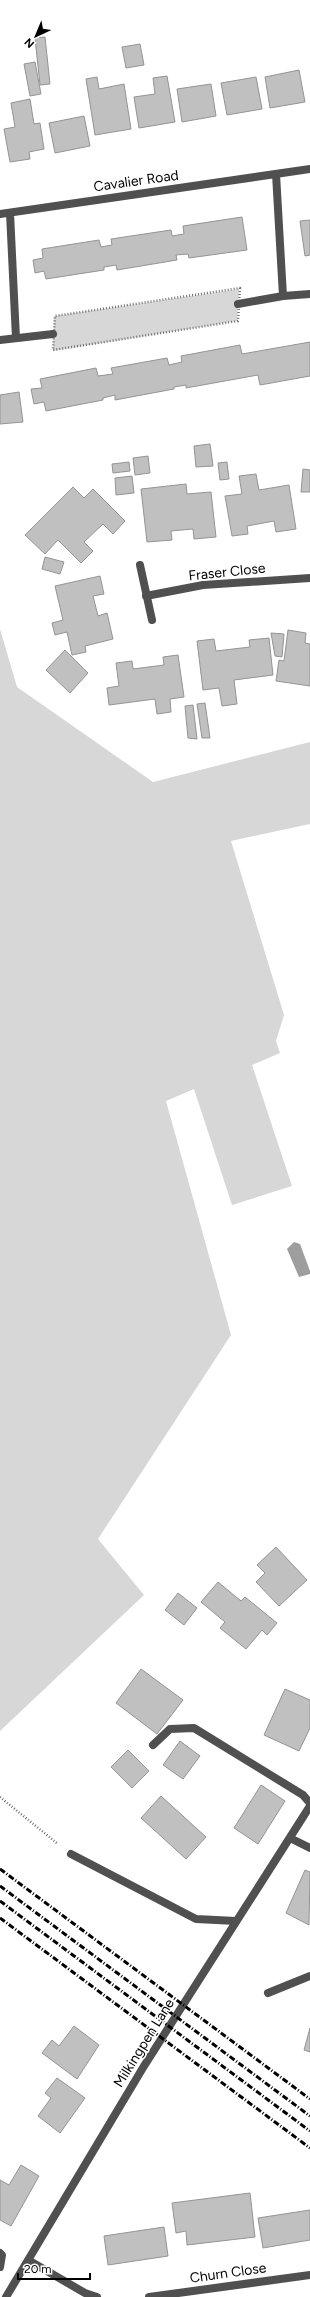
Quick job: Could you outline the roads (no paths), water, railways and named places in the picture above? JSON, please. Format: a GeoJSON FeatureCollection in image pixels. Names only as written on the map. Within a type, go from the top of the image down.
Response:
{"type":"FeatureCollection","features":[{"type":"Feature","properties":{"kind":"street","name":"Cavalier Road"},"geometry":{"type":"LineString","coordinates":[[0,214],[310,169]]}},
{"type":"Feature","properties":{"kind":"street"},"geometry":{"type":"LineString","coordinates":[[276,174],[283,296]]}},
{"type":"Feature","properties":{"kind":"street"},"geometry":{"type":"LineString","coordinates":[[10,213],[16,338]]}},
{"type":"Feature","properties":{"kind":"street"},"geometry":{"type":"LineString","coordinates":[[238,304],[283,296],[310,294]]}},
{"type":"Feature","properties":{"kind":"street"},"geometry":{"type":"LineString","coordinates":[[0,340],[53,334]]}},
{"type":"Feature","properties":{"kind":"street"},"geometry":{"type":"LineString","coordinates":[[140,565],[152,620]]}},
{"type":"Feature","properties":{"kind":"street","name":"Fraser Close"},"geometry":{"type":"LineString","coordinates":[[146,596],[203,585],[310,578]]}},
{"type":"Feature","properties":{"kind":"street"},"geometry":{"type":"LineString","coordinates":[[153,1745],[170,1729],[194,1728],[304,1795],[310,1804]]}},
{"type":"Feature","properties":{"kind":"street","name":"Milkingpen Lane"},"geometry":{"type":"LineString","coordinates":[[6,2297],[144,2066],[290,1838],[310,1804]]}},
{"type":"Feature","properties":{"kind":"street"},"geometry":{"type":"LineString","coordinates":[[290,1838],[310,1848]]}},
{"type":"Feature","properties":{"kind":"street"},"geometry":{"type":"LineString","coordinates":[[71,1854],[196,1919],[236,1921]]}},
{"type":"Feature","properties":{"kind":"street"},"geometry":{"type":"LineString","coordinates":[[268,1993],[310,1976]]}},
{"type":"Feature","properties":{"kind":"street"},"geometry":{"type":"LineString","coordinates":[[0,2253],[2,2255],[0,2267]]}},
{"type":"Feature","properties":{"kind":"street"},"geometry":{"type":"LineString","coordinates":[[28,2260],[85,2293],[97,2297]]}},
{"type":"Feature","properties":{"kind":"street","name":"Churn Close"},"geometry":{"type":"LineString","coordinates":[[149,2297],[310,2275]]}},
{"type":"Feature","properties":{"kind":"railway"},"geometry":{"type":"LineString","coordinates":[[0,1869],[310,2099]]}},
{"type":"Feature","properties":{"kind":"railway"},"geometry":{"type":"LineString","coordinates":[[0,1886],[310,2116]]}},
{"type":"Feature","properties":{"kind":"railway"},"geometry":{"type":"LineString","coordinates":[[0,1901],[310,2131]]}},
{"type":"Feature","properties":{"kind":"railway"},"geometry":{"type":"LineString","coordinates":[[0,1918],[310,2148]]}}]}
